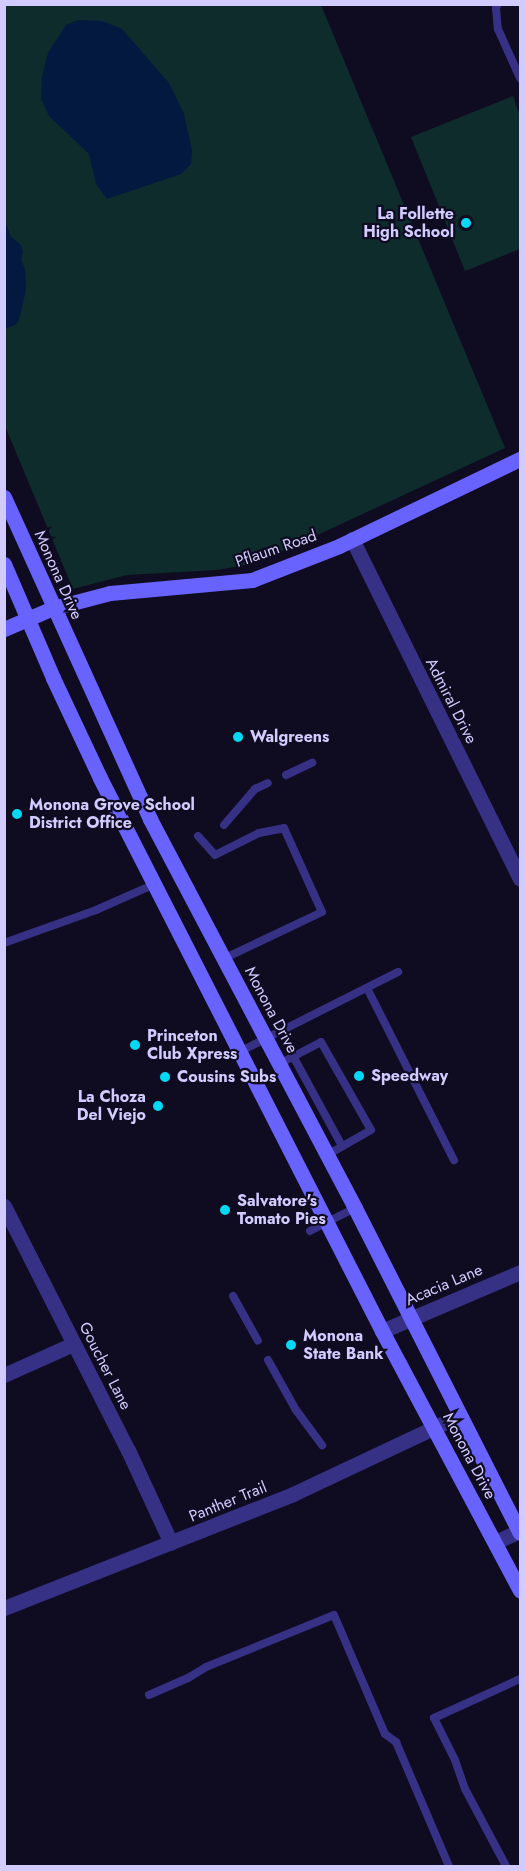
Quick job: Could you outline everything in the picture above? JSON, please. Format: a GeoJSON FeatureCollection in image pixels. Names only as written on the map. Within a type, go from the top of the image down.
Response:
{"type":"FeatureCollection","features":[{"type":"Feature","properties":{"kind":"street","name":"Pflaum Road"},"geometry":{"type":"LineString","coordinates":[[4,629],[53,608],[110,593],[252,580],[352,539],[520,459]]}},
{"type":"Feature","properties":{"kind":"street","name":"Monona Drive"},"geometry":{"type":"LineString","coordinates":[[4,497],[145,809],[356,1208],[459,1416],[520,1532]]}},
{"type":"Feature","properties":{"kind":"street","name":"Admiral Drive"},"geometry":{"type":"LineString","coordinates":[[352,539],[520,879]]}},
{"type":"Feature","properties":{"kind":"street","name":"Monona Drive"},"geometry":{"type":"LineString","coordinates":[[4,564],[88,754],[382,1331],[520,1591]]}},
{"type":"Feature","properties":{"kind":"street","name":"Goucher Lane"},"geometry":{"type":"LineString","coordinates":[[4,1206],[128,1450],[171,1543]]}},
{"type":"Feature","properties":{"kind":"street","name":"Acacia Lane"},"geometry":{"type":"LineString","coordinates":[[382,1331],[520,1272]]}},
{"type":"Feature","properties":{"kind":"street"},"geometry":{"type":"LineString","coordinates":[[4,1375],[73,1344]]}},
{"type":"Feature","properties":{"kind":"street","name":"Panther Trail"},"geometry":{"type":"LineString","coordinates":[[4,1608],[293,1494],[459,1416]]}},
{"type":"Feature","properties":{"kind":"street"},"geometry":{"type":"LineString","coordinates":[[495,1542],[520,1532]]}},
{"type":"Feature","properties":{"kind":"lane"},"geometry":{"type":"LineString","coordinates":[[498,4],[496,8],[498,29],[520,78]]}},
{"type":"Feature","properties":{"kind":"lane"},"geometry":{"type":"LineString","coordinates":[[286,775],[312,763]]}},
{"type":"Feature","properties":{"kind":"lane"},"geometry":{"type":"LineString","coordinates":[[224,825],[255,789],[268,783]]}},
{"type":"Feature","properties":{"kind":"lane"},"geometry":{"type":"LineString","coordinates":[[198,836],[215,855],[259,833],[284,828],[321,912],[223,959]]}},
{"type":"Feature","properties":{"kind":"lane"},"geometry":{"type":"LineString","coordinates":[[4,943],[96,910],[155,884]]}},
{"type":"Feature","properties":{"kind":"lane"},"geometry":{"type":"LineString","coordinates":[[241,1051],[398,972]]}},
{"type":"Feature","properties":{"kind":"lane"},"geometry":{"type":"LineString","coordinates":[[367,988],[454,1160]]}},
{"type":"Feature","properties":{"kind":"lane"},"geometry":{"type":"LineString","coordinates":[[279,1064],[321,1042],[371,1130],[327,1155]]}},
{"type":"Feature","properties":{"kind":"lane"},"geometry":{"type":"LineString","coordinates":[[293,1056],[342,1146]]}},
{"type":"Feature","properties":{"kind":"lane"},"geometry":{"type":"LineString","coordinates":[[310,1231],[356,1208]]}},
{"type":"Feature","properties":{"kind":"lane"},"geometry":{"type":"LineString","coordinates":[[233,1296],[258,1341]]}},
{"type":"Feature","properties":{"kind":"lane"},"geometry":{"type":"LineString","coordinates":[[268,1360],[296,1410],[322,1445]]}},
{"type":"Feature","properties":{"kind":"lane"},"geometry":{"type":"LineString","coordinates":[[149,1695],[188,1678],[206,1667],[334,1615],[385,1734],[396,1742],[449,1866]]}},
{"type":"Feature","properties":{"kind":"lane"},"geometry":{"type":"LineString","coordinates":[[506,1866],[465,1789],[455,1760],[434,1718],[520,1679]]}},
{"type":"Feature","properties":{"kind":"green space"},"geometry":{"type":"Polygon","coordinates":[[[4,5],[321,5],[505,448],[257,563],[217,570],[127,575],[73,589],[5,426],[4,5]]]}},
{"type":"Feature","properties":{"kind":"green space"},"geometry":{"type":"Polygon","coordinates":[[[513,96],[520,116],[520,249],[465,271],[411,137],[513,96]]]}},
{"type":"Feature","properties":{"kind":"water"},"geometry":{"type":"Polygon","coordinates":[[[78,20],[102,21],[122,29],[169,83],[184,114],[192,151],[191,164],[181,174],[107,199],[96,184],[89,154],[49,116],[41,99],[42,77],[48,53],[66,25],[78,20]]]}},
{"type":"Feature","properties":{"kind":"water"},"geometry":{"type":"Polygon","coordinates":[[[4,218],[11,237],[20,244],[23,251],[21,260],[25,269],[26,290],[19,320],[15,325],[5,329],[4,218]]]}},
{"type":"Feature","properties":{"kind":"place","name":"La Follette High School"},"geometry":{"type":"Point","coordinates":[466,223]}},
{"type":"Feature","properties":{"kind":"place","name":"Walgreens"},"geometry":{"type":"Point","coordinates":[238,737]}},
{"type":"Feature","properties":{"kind":"place","name":"Monona Grove School District Office"},"geometry":{"type":"Point","coordinates":[17,814]}},
{"type":"Feature","properties":{"kind":"place","name":"Princeton Club Xpress"},"geometry":{"type":"Point","coordinates":[135,1045]}},
{"type":"Feature","properties":{"kind":"place","name":"Speedway"},"geometry":{"type":"Point","coordinates":[359,1076]}},
{"type":"Feature","properties":{"kind":"place","name":"Cousins Subs"},"geometry":{"type":"Point","coordinates":[165,1077]}},
{"type":"Feature","properties":{"kind":"place","name":"La Choza Del Viejo"},"geometry":{"type":"Point","coordinates":[158,1106]}},
{"type":"Feature","properties":{"kind":"place","name":"Salvatore's Tomato Pies"},"geometry":{"type":"Point","coordinates":[225,1210]}},
{"type":"Feature","properties":{"kind":"place","name":"Monona State Bank"},"geometry":{"type":"Point","coordinates":[291,1345]}}]}
